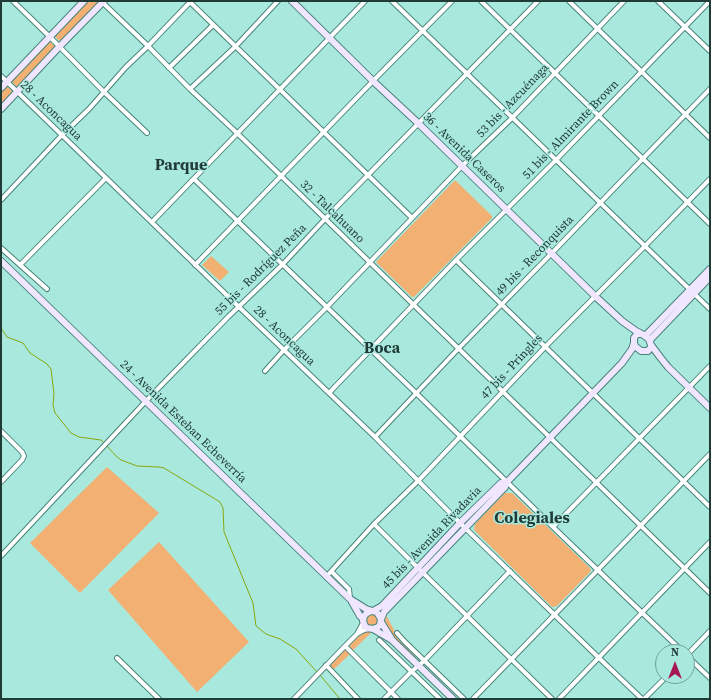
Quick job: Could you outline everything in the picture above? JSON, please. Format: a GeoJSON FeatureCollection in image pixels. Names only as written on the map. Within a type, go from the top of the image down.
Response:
{"type":"FeatureCollection","features":[{"type":"Feature","properties":{"kind":"main road"},"geometry":{"type":"LineString","coordinates":[[1,88],[84,1]]}},
{"type":"Feature","properties":{"kind":"main road","name":"36 - Avenida Caseros"},"geometry":{"type":"LineString","coordinates":[[292,1],[595,296],[622,321],[647,338],[668,367]]}},
{"type":"Feature","properties":{"kind":"main road"},"geometry":{"type":"LineString","coordinates":[[1,109],[103,2]]}},
{"type":"Feature","properties":{"kind":"main road","name":"24 - Avenida Esteban Echeverría"},"geometry":{"type":"LineString","coordinates":[[1,261],[350,599],[372,611]]}},
{"type":"Feature","properties":{"kind":"main road"},"geometry":{"type":"LineString","coordinates":[[692,292],[710,269]]}},
{"type":"Feature","properties":{"kind":"main road"},"geometry":{"type":"LineString","coordinates":[[647,338],[692,292],[710,277]]}},
{"type":"Feature","properties":{"kind":"main road","name":"36 - Avenida Caseros"},"geometry":{"type":"LineString","coordinates":[[622,321],[630,333],[635,346],[668,367]]}},
{"type":"Feature","properties":{"kind":"main road","name":"45 bis - Avenida Rivadavia"},"geometry":{"type":"LineString","coordinates":[[372,611],[382,606],[505,487],[507,482],[622,363],[632,349],[635,335],[647,338],[651,347],[648,351],[635,353],[622,363]]}},
{"type":"Feature","properties":{"kind":"main road"},"geometry":{"type":"LineString","coordinates":[[668,367],[710,408]]}},
{"type":"Feature","properties":{"kind":"main road","name":"45 bis - Avenida Rivadavia"},"geometry":{"type":"LineString","coordinates":[[381,620],[387,608],[420,570]]}},
{"type":"Feature","properties":{"kind":"main road","name":"24 - Avenida Esteban Echeverría"},"geometry":{"type":"LineString","coordinates":[[350,599],[363,621]]}},
{"type":"Feature","properties":{"kind":"main road"},"geometry":{"type":"LineString","coordinates":[[392,640],[378,614],[372,611],[364,616],[363,621],[367,628],[392,640],[453,699]]}},
{"type":"Feature","properties":{"kind":"main road"},"geometry":{"type":"LineString","coordinates":[[371,629],[378,627],[381,620]]}},
{"type":"Feature","properties":{"kind":"street"},"geometry":{"type":"LineString","coordinates":[[13,1],[147,133]]}},
{"type":"Feature","properties":{"kind":"street"},"geometry":{"type":"LineString","coordinates":[[1,200],[190,1],[412,218]]}},
{"type":"Feature","properties":{"kind":"street"},"geometry":{"type":"LineString","coordinates":[[190,89],[236,46],[278,1]]}},
{"type":"Feature","properties":{"kind":"street"},"geometry":{"type":"LineString","coordinates":[[152,222],[365,1]]}},
{"type":"Feature","properties":{"kind":"street"},"geometry":{"type":"LineString","coordinates":[[392,1],[710,309]]}},
{"type":"Feature","properties":{"kind":"street"},"geometry":{"type":"LineString","coordinates":[[195,265],[452,1]]}},
{"type":"Feature","properties":{"kind":"street"},"geometry":{"type":"LineString","coordinates":[[481,1],[710,224]]}},
{"type":"Feature","properties":{"kind":"street","name":"55 bis - Rodríguez Peña"},"geometry":{"type":"LineString","coordinates":[[1,556],[104,448],[146,401],[238,307],[283,264],[418,123],[538,1]]}},
{"type":"Feature","properties":{"kind":"street"},"geometry":{"type":"LineString","coordinates":[[569,1],[710,138]]}},
{"type":"Feature","properties":{"kind":"street","name":"53 bis - Azcuénaga"},"geometry":{"type":"LineString","coordinates":[[265,371],[462,166],[512,118],[624,1]]}},
{"type":"Feature","properties":{"kind":"street"},"geometry":{"type":"LineString","coordinates":[[658,1],[710,51]]}},
{"type":"Feature","properties":{"kind":"street","name":"51 bis - Almirante Brown"},"geometry":{"type":"LineString","coordinates":[[329,393],[456,260],[556,160],[710,1]]}},
{"type":"Feature","properties":{"kind":"street","name":"32 - Talcahuano"},"geometry":{"type":"LineString","coordinates":[[103,2],[190,89],[459,348],[640,526],[710,592]]}},
{"type":"Feature","properties":{"kind":"street"},"geometry":{"type":"LineString","coordinates":[[169,68],[213,25]]}},
{"type":"Feature","properties":{"kind":"street","name":"28 - Aconcagua"},"geometry":{"type":"LineString","coordinates":[[1,76],[238,307],[419,480],[463,526],[599,658],[643,699]]}},
{"type":"Feature","properties":{"kind":"street","name":"49 bis - Reconquista"},"geometry":{"type":"LineString","coordinates":[[374,437],[710,89]]}},
{"type":"Feature","properties":{"kind":"street"},"geometry":{"type":"LineString","coordinates":[[20,265],[106,178]]}},
{"type":"Feature","properties":{"kind":"street"},"geometry":{"type":"LineString","coordinates":[[194,179],[371,349],[552,527],[675,644]]}},
{"type":"Feature","properties":{"kind":"street","name":"47 bis - Pringles"},"geometry":{"type":"LineString","coordinates":[[326,576],[332,572],[374,524],[419,480],[545,347],[710,179]]}},
{"type":"Feature","properties":{"kind":"street"},"geometry":{"type":"LineString","coordinates":[[1,248],[47,289]]}},
{"type":"Feature","properties":{"kind":"street"},"geometry":{"type":"LineString","coordinates":[[456,260],[710,507]]}},
{"type":"Feature","properties":{"kind":"street"},"geometry":{"type":"LineString","coordinates":[[552,527],[710,366]]}},
{"type":"Feature","properties":{"kind":"street"},"geometry":{"type":"LineString","coordinates":[[1,431],[22,452],[24,456],[1,482]]}},
{"type":"Feature","properties":{"kind":"street"},"geometry":{"type":"LineString","coordinates":[[473,699],[710,454]]}},
{"type":"Feature","properties":{"kind":"street"},"geometry":{"type":"LineString","coordinates":[[374,524],[552,699]]}},
{"type":"Feature","properties":{"kind":"street"},"geometry":{"type":"LineString","coordinates":[[559,699],[710,542]]}},
{"type":"Feature","properties":{"kind":"street"},"geometry":{"type":"LineString","coordinates":[[384,699],[424,661],[510,571]]}},
{"type":"Feature","properties":{"kind":"street","name":"24 - Avenida Esteban Echeverría"},"geometry":{"type":"LineString","coordinates":[[332,572],[349,589],[350,599]]}},
{"type":"Feature","properties":{"kind":"street"},"geometry":{"type":"LineString","coordinates":[[357,634],[363,621]]}},
{"type":"Feature","properties":{"kind":"street"},"geometry":{"type":"LineString","coordinates":[[294,699],[357,634],[364,630],[371,629]]}},
{"type":"Feature","properties":{"kind":"street"},"geometry":{"type":"LineString","coordinates":[[695,647],[710,631]]}},
{"type":"Feature","properties":{"kind":"street"},"geometry":{"type":"LineString","coordinates":[[398,633],[404,641],[464,699]]}},
{"type":"Feature","properties":{"kind":"street"},"geometry":{"type":"LineString","coordinates":[[379,640],[440,699]]}},
{"type":"Feature","properties":{"kind":"street"},"geometry":{"type":"LineString","coordinates":[[344,646],[398,699]]}},
{"type":"Feature","properties":{"kind":"street"},"geometry":{"type":"LineString","coordinates":[[117,658],[159,699]]}},
{"type":"Feature","properties":{"kind":"street"},"geometry":{"type":"LineString","coordinates":[[695,663],[710,678]]}},
{"type":"Feature","properties":{"kind":"street"},"geometry":{"type":"LineString","coordinates":[[324,667],[358,699]]}},
{"type":"Feature","properties":{"kind":"street"},"geometry":{"type":"LineString","coordinates":[[643,699],[658,684]]}},
{"type":"Feature","properties":{"kind":"shaded area"},"geometry":{"type":"Polygon","coordinates":[[[88,1],[97,1],[99,3],[61,42],[54,36],[88,1]]]}},
{"type":"Feature","properties":{"kind":"shaded area"},"geometry":{"type":"Polygon","coordinates":[[[48,40],[56,47],[18,88],[11,81],[48,40]]]}},
{"type":"Feature","properties":{"kind":"shaded area"},"geometry":{"type":"Polygon","coordinates":[[[5,87],[8,87],[13,93],[1,106],[1,91],[5,87]]]}},
{"type":"Feature","properties":{"kind":"shaded area"},"geometry":{"type":"Polygon","coordinates":[[[454,181],[456,181],[492,216],[492,218],[414,297],[412,297],[376,262],[454,181]]]}},
{"type":"Feature","properties":{"kind":"shaded area"},"geometry":{"type":"Polygon","coordinates":[[[211,256],[229,272],[220,281],[202,265],[211,256]]]}},
{"type":"Feature","properties":{"kind":"shaded area"},"geometry":{"type":"Polygon","coordinates":[[[107,467],[159,513],[80,593],[30,543],[107,467]]]}},
{"type":"Feature","properties":{"kind":"shaded area"},"geometry":{"type":"Polygon","coordinates":[[[505,493],[512,493],[590,568],[591,571],[557,606],[552,607],[474,530],[475,524],[505,493]]]}},
{"type":"Feature","properties":{"kind":"shaded area"},"geometry":{"type":"Polygon","coordinates":[[[159,542],[249,642],[197,692],[108,590],[159,542]]]}},
{"type":"Feature","properties":{"kind":"shaded area"},"geometry":{"type":"Polygon","coordinates":[[[369,614],[374,614],[377,616],[379,622],[375,627],[366,625],[365,618],[369,614]]]}},
{"type":"Feature","properties":{"kind":"shaded area"},"geometry":{"type":"Polygon","coordinates":[[[386,615],[400,641],[416,658],[393,639],[385,623],[386,615]]]}},
{"type":"Feature","properties":{"kind":"shaded area"},"geometry":{"type":"Polygon","coordinates":[[[368,631],[371,633],[352,651],[349,648],[351,643],[364,632],[368,631]]]}},
{"type":"Feature","properties":{"kind":"shaded area"},"geometry":{"type":"Polygon","coordinates":[[[343,650],[350,654],[332,671],[327,666],[343,650]]]}},
{"type":"Feature","properties":{"kind":"waterway"},"geometry":{"type":"LineString","coordinates":[[1,328],[7,337],[23,343],[30,353],[47,364],[51,369],[54,394],[53,405],[55,413],[71,433],[79,437],[101,440],[105,444]]}},
{"type":"Feature","properties":{"kind":"waterway"},"geometry":{"type":"LineString","coordinates":[[107,446],[121,460],[137,466],[164,468],[220,502],[223,508],[224,532],[253,603],[256,626],[266,634],[280,639],[296,649],[318,673]]}},
{"type":"Feature","properties":{"kind":"waterway"},"geometry":{"type":"LineString","coordinates":[[320,675],[340,699]]}},
{"type":"Feature","properties":{"kind":"district","name":"Parque"},"geometry":{"type":"Point","coordinates":[181,166]}},
{"type":"Feature","properties":{"kind":"district","name":"Boca"},"geometry":{"type":"Point","coordinates":[382,349]}},
{"type":"Feature","properties":{"kind":"district","name":"Colegiales"},"geometry":{"type":"Point","coordinates":[532,519]}}]}
